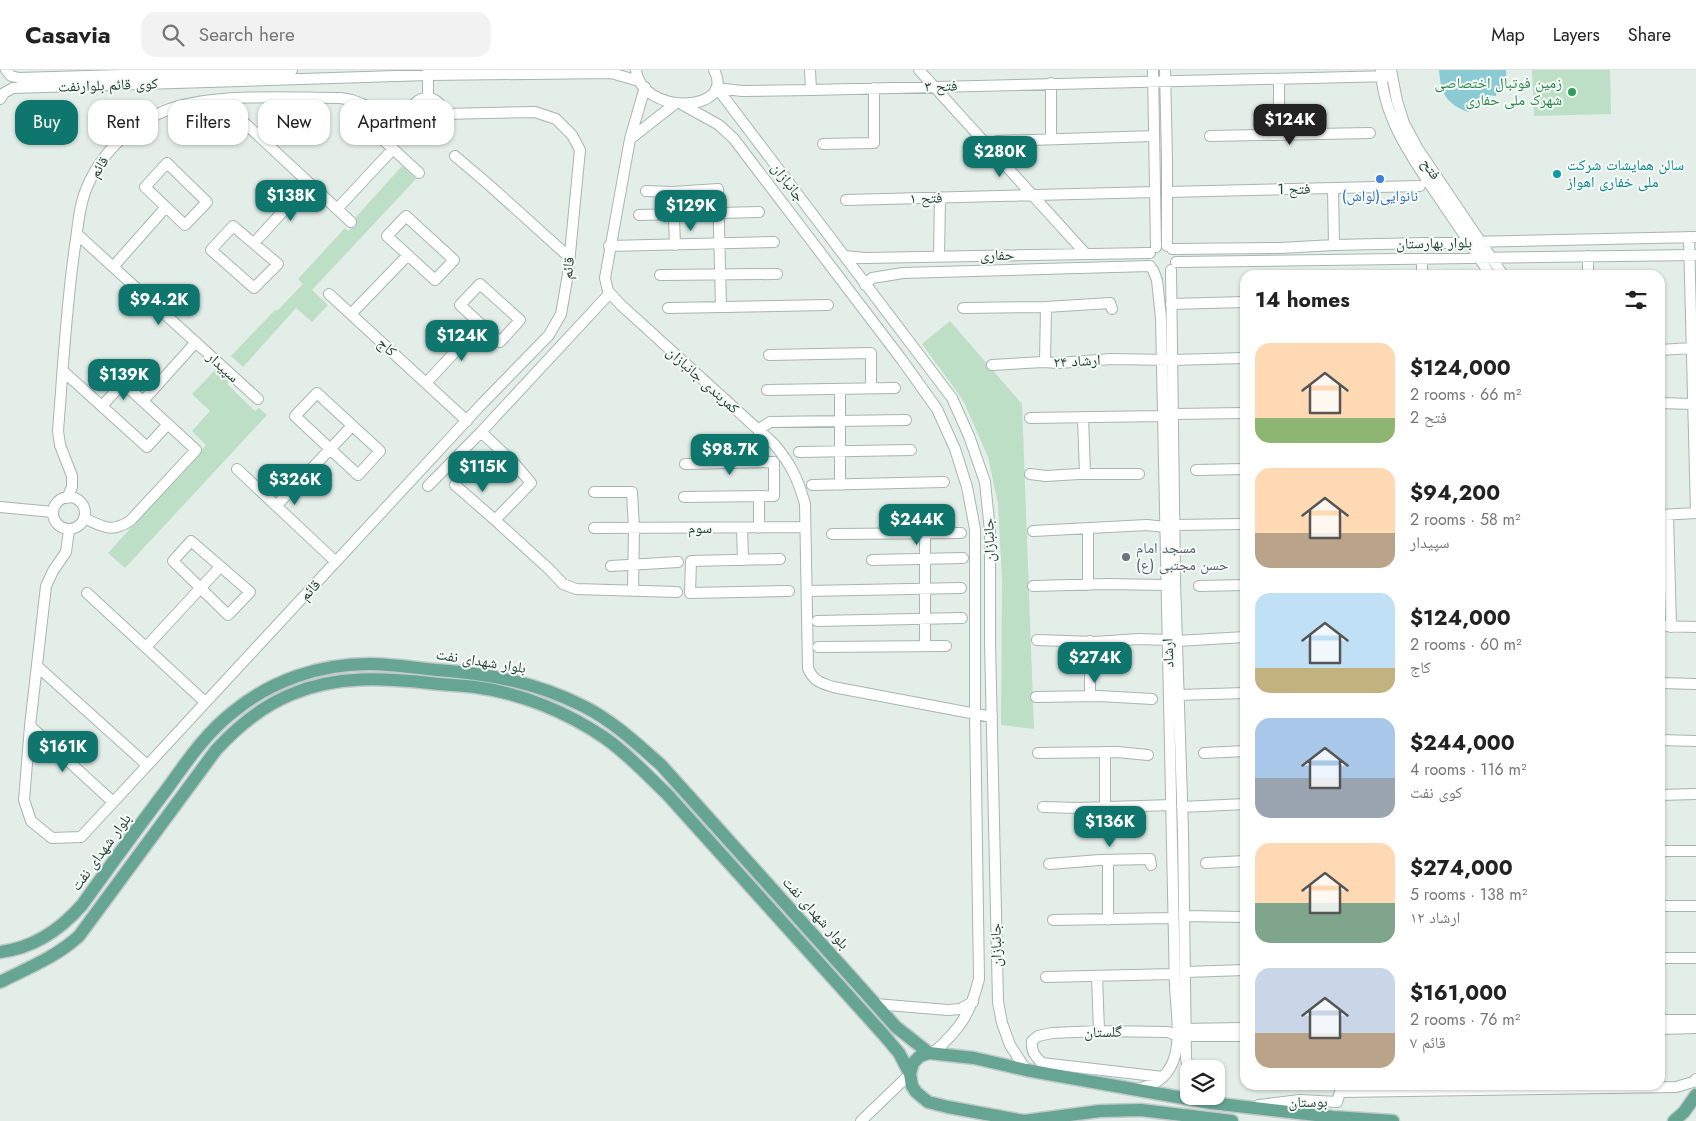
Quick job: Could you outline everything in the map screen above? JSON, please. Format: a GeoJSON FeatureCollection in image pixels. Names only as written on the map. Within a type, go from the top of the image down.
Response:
{"type":"FeatureCollection","features":[{"type":"Feature","properties":{"kind":"main road","name":"بلوار شهدای نفت"},"geometry":{"type":"LineString","coordinates":[[0,952],[20,948],[38,941],[70,918],[82,905],[200,744],[239,707],[273,686],[305,673],[342,665],[387,665],[467,672],[500,677],[547,690],[584,707],[622,730],[667,772],[896,1027],[931,1053]]}},
{"type":"Feature","properties":{"kind":"main road","name":"بلوار شهدای نفت"},"geometry":{"type":"LineString","coordinates":[[0,982],[52,956],[67,947],[79,936],[216,750],[250,717],[274,702],[292,693],[314,686],[348,679],[394,680],[476,687],[519,697],[570,718],[604,738],[634,762],[667,794],[899,1052],[910,1074],[912,1086],[928,1102],[954,1109],[1023,1121],[1100,1111],[1141,1110],[1232,1121]]}},
{"type":"Feature","properties":{"kind":"main road"},"geometry":{"type":"LineString","coordinates":[[910,1074],[913,1063],[920,1056],[931,1053],[974,1058],[1026,1070],[1180,1096]]}},
{"type":"Feature","properties":{"kind":"main road"},"geometry":{"type":"LineString","coordinates":[[1674,1121],[1684,1112],[1696,1095]]}},
{"type":"Feature","properties":{"kind":"main road"},"geometry":{"type":"LineString","coordinates":[[1225,1104],[1333,1117],[1393,1121]]}},
{"type":"Feature","properties":{"kind":"street","name":"کوی قائم بلوارنفت"},"geometry":{"type":"LineString","coordinates":[[6,70],[11,76],[19,78],[292,70]]}},
{"type":"Feature","properties":{"kind":"street"},"geometry":{"type":"LineString","coordinates":[[428,486],[481,432],[610,293],[605,278],[609,246],[642,84],[636,70]]}},
{"type":"Feature","properties":{"kind":"street"},"geometry":{"type":"LineString","coordinates":[[630,139],[679,104],[704,100],[712,95],[717,88],[717,76],[714,70]]}},
{"type":"Feature","properties":{"kind":"street"},"geometry":{"type":"LineString","coordinates":[[810,70],[811,90]]}},
{"type":"Feature","properties":{"kind":"street"},"geometry":{"type":"LineString","coordinates":[[919,70],[1085,253]]}},
{"type":"Feature","properties":{"kind":"street"},"geometry":{"type":"LineString","coordinates":[[1153,70],[1155,192],[1161,248]]}},
{"type":"Feature","properties":{"kind":"street"},"geometry":{"type":"LineString","coordinates":[[1161,248],[1176,257],[1174,266],[1162,273],[1152,268],[1148,262],[1161,248],[1167,192],[1165,70]]}},
{"type":"Feature","properties":{"kind":"street","name":"کوی قائم بلوارنفت"},"geometry":{"type":"LineString","coordinates":[[0,98],[9,89],[22,87],[428,73],[611,73],[642,84]]}},
{"type":"Feature","properties":{"kind":"street"},"geometry":{"type":"LineString","coordinates":[[428,73],[428,99]]}},
{"type":"Feature","properties":{"kind":"street","name":"فتح ۳"},"geometry":{"type":"LineString","coordinates":[[717,88],[742,91],[811,90],[1279,79],[1386,73]]}},
{"type":"Feature","properties":{"kind":"street","name":"فتح"},"geometry":{"type":"LineString","coordinates":[[1386,73],[1404,123],[1418,149],[1500,270]]}},
{"type":"Feature","properties":{"kind":"street","name":"فتح"},"geometry":{"type":"LineString","coordinates":[[1386,73],[1386,101],[1395,125],[1408,150],[1487,270]]}},
{"type":"Feature","properties":{"kind":"street"},"geometry":{"type":"LineString","coordinates":[[1279,79],[1279,134]]}},
{"type":"Feature","properties":{"kind":"street"},"geometry":{"type":"LineString","coordinates":[[1051,83],[1051,140]]}},
{"type":"Feature","properties":{"kind":"street","name":"جانبازان"},"geometry":{"type":"LineString","coordinates":[[642,84],[651,93],[666,101],[679,104],[719,125],[734,139],[937,409],[955,449],[967,487],[975,529],[975,714],[979,980],[974,1002],[966,1018],[931,1053]]}},
{"type":"Feature","properties":{"kind":"street","name":"جانبازان"},"geometry":{"type":"LineString","coordinates":[[717,88],[952,398],[970,436],[985,482],[990,534],[998,1002],[1002,1022],[1010,1045],[1026,1070]]}},
{"type":"Feature","properties":{"kind":"street"},"geometry":{"type":"LineString","coordinates":[[823,144],[874,143],[874,88]]}},
{"type":"Feature","properties":{"kind":"street","name":"قائم"},"geometry":{"type":"LineString","coordinates":[[220,100],[340,98],[352,100]]}},
{"type":"Feature","properties":{"kind":"street"},"geometry":{"type":"LineString","coordinates":[[424,100],[432,100]]}},
{"type":"Feature","properties":{"kind":"street","name":"قائم"},"geometry":{"type":"LineString","coordinates":[[67,498],[72,487],[72,476],[60,445],[58,431],[70,278],[81,207],[86,188],[102,159],[128,132],[144,120],[168,110]]}},
{"type":"Feature","properties":{"kind":"street","name":"قائم"},"geometry":{"type":"LineString","coordinates":[[70,530],[66,552],[53,571],[46,586],[30,726],[24,800],[31,821],[52,838],[81,836],[549,335],[562,314],[568,274],[580,150],[572,135],[556,120],[535,112],[454,114]]}},
{"type":"Feature","properties":{"kind":"street"},"geometry":{"type":"LineString","coordinates":[[248,126],[351,222]]}},
{"type":"Feature","properties":{"kind":"street"},"geometry":{"type":"LineString","coordinates":[[1210,136],[1370,132]]}},
{"type":"Feature","properties":{"kind":"street"},"geometry":{"type":"LineString","coordinates":[[997,141],[1154,136]]}},
{"type":"Feature","properties":{"kind":"street"},"geometry":{"type":"LineString","coordinates":[[389,145],[419,173]]}},
{"type":"Feature","properties":{"kind":"street"},"geometry":{"type":"LineString","coordinates":[[337,209],[393,149]]}},
{"type":"Feature","properties":{"kind":"street"},"geometry":{"type":"LineString","coordinates":[[455,156],[569,257]]}},
{"type":"Feature","properties":{"kind":"street"},"geometry":{"type":"LineString","coordinates":[[167,163],[207,202],[186,225],[166,207],[145,187],[167,163]]}},
{"type":"Feature","properties":{"kind":"street"},"geometry":{"type":"LineString","coordinates":[[254,243],[309,183]]}},
{"type":"Feature","properties":{"kind":"street","name":"فتح 1"},"geometry":{"type":"LineString","coordinates":[[1167,192],[1420,186]]}},
{"type":"Feature","properties":{"kind":"street"},"geometry":{"type":"LineString","coordinates":[[1333,188],[1334,246]]}},
{"type":"Feature","properties":{"kind":"street"},"geometry":{"type":"LineString","coordinates":[[646,191],[673,192],[718,189],[721,307]]}},
{"type":"Feature","properties":{"kind":"street"},"geometry":{"type":"LineString","coordinates":[[673,192],[675,245]]}},
{"type":"Feature","properties":{"kind":"street","name":"فتح ۱"},"geometry":{"type":"LineString","coordinates":[[846,200],[1155,192]]}},
{"type":"Feature","properties":{"kind":"street"},"geometry":{"type":"LineString","coordinates":[[939,256],[940,198]]}},
{"type":"Feature","properties":{"kind":"street"},"geometry":{"type":"LineString","coordinates":[[113,267],[166,207]]}},
{"type":"Feature","properties":{"kind":"street"},"geometry":{"type":"LineString","coordinates":[[639,216],[759,212]]}},
{"type":"Feature","properties":{"kind":"street"},"geometry":{"type":"LineString","coordinates":[[406,216],[454,260],[435,280],[408,255],[387,236],[406,216]]}},
{"type":"Feature","properties":{"kind":"street"},"geometry":{"type":"LineString","coordinates":[[233,226],[254,243],[278,264],[254,288],[211,250],[233,226]]}},
{"type":"Feature","properties":{"kind":"street","name":"سپیدار"},"geometry":{"type":"LineString","coordinates":[[77,234],[258,399]]}},
{"type":"Feature","properties":{"kind":"street"},"geometry":{"type":"LineString","coordinates":[[1665,515],[1696,513],[1691,348],[1693,237]]}},
{"type":"Feature","properties":{"kind":"street","name":"بلوار بهارستان"},"geometry":{"type":"LineString","coordinates":[[1161,248],[1280,248],[1693,237]]}},
{"type":"Feature","properties":{"kind":"street"},"geometry":{"type":"LineString","coordinates":[[609,246],[774,242]]}},
{"type":"Feature","properties":{"kind":"street","name":"حفاری"},"geometry":{"type":"LineString","coordinates":[[845,256],[866,258],[1085,253],[1161,248]]}},
{"type":"Feature","properties":{"kind":"street"},"geometry":{"type":"LineString","coordinates":[[351,314],[408,255]]}},
{"type":"Feature","properties":{"kind":"street","name":"بلوار بهارستان"},"geometry":{"type":"LineString","coordinates":[[1174,266],[1422,259],[1692,255]]}},
{"type":"Feature","properties":{"kind":"street"},"geometry":{"type":"LineString","coordinates":[[1588,256],[1588,270]]}},
{"type":"Feature","properties":{"kind":"street"},"geometry":{"type":"LineString","coordinates":[[1422,259],[1422,270]]}},
{"type":"Feature","properties":{"kind":"street","name":"ارشاد"},"geometry":{"type":"LineString","coordinates":[[1166,360],[1174,266]]}},
{"type":"Feature","properties":{"kind":"street","name":"حفاری"},"geometry":{"type":"LineString","coordinates":[[865,285],[872,278],[903,273],[1152,268]]}},
{"type":"Feature","properties":{"kind":"street","name":"ارشاد"},"geometry":{"type":"LineString","coordinates":[[1152,268],[1157,280],[1166,360],[1168,415],[1180,973],[1179,1033]]}},
{"type":"Feature","properties":{"kind":"street"},"geometry":{"type":"LineString","coordinates":[[660,275],[777,274]]}},
{"type":"Feature","properties":{"kind":"street"},"geometry":{"type":"LineString","coordinates":[[480,284],[520,320],[500,342],[481,324],[460,305],[480,284]]}},
{"type":"Feature","properties":{"kind":"street","name":"کمربندی جانبازان"},"geometry":{"type":"LineString","coordinates":[[610,293],[774,444],[788,461],[799,484],[805,504],[808,668],[810,674],[817,682],[992,717]]}},
{"type":"Feature","properties":{"kind":"street","name":"کاج"},"geometry":{"type":"LineString","coordinates":[[329,294],[467,421]]}},
{"type":"Feature","properties":{"kind":"street"},"geometry":{"type":"LineString","coordinates":[[1171,304],[1240,302]]}},
{"type":"Feature","properties":{"kind":"street"},"geometry":{"type":"LineString","coordinates":[[963,308],[1110,304],[1112,308]]}},
{"type":"Feature","properties":{"kind":"street"},"geometry":{"type":"LineString","coordinates":[[668,308],[828,305]]}},
{"type":"Feature","properties":{"kind":"street"},"geometry":{"type":"LineString","coordinates":[[1045,362],[1046,307]]}},
{"type":"Feature","properties":{"kind":"street"},"geometry":{"type":"LineString","coordinates":[[426,383],[481,324]]}},
{"type":"Feature","properties":{"kind":"street"},"geometry":{"type":"LineString","coordinates":[[143,401],[196,342]]}},
{"type":"Feature","properties":{"kind":"street"},"geometry":{"type":"LineString","coordinates":[[1665,350],[1691,348]]}},
{"type":"Feature","properties":{"kind":"street"},"geometry":{"type":"LineString","coordinates":[[902,360],[915,350]]}},
{"type":"Feature","properties":{"kind":"street"},"geometry":{"type":"LineString","coordinates":[[769,355],[871,353],[871,388]]}},
{"type":"Feature","properties":{"kind":"street","name":"ارشاد ۲۴"},"geometry":{"type":"LineString","coordinates":[[992,364],[1059,363],[1111,359],[1240,358]]}},
{"type":"Feature","properties":{"kind":"street"},"geometry":{"type":"LineString","coordinates":[[63,371],[147,447],[168,424]]}},
{"type":"Feature","properties":{"kind":"street"},"geometry":{"type":"LineString","coordinates":[[84,518],[106,528],[115,529],[130,521],[196,450],[123,383],[102,406]]}},
{"type":"Feature","properties":{"kind":"street"},"geometry":{"type":"LineString","coordinates":[[767,390],[895,388]]}},
{"type":"Feature","properties":{"kind":"street"},"geometry":{"type":"LineString","coordinates":[[840,389],[840,485]]}},
{"type":"Feature","properties":{"kind":"street"},"geometry":{"type":"LineString","coordinates":[[317,393],[352,426],[380,451],[358,475],[296,416],[317,393]]}},
{"type":"Feature","properties":{"kind":"street"},"geometry":{"type":"LineString","coordinates":[[1665,403],[1693,404]]}},
{"type":"Feature","properties":{"kind":"street"},"geometry":{"type":"LineString","coordinates":[[1030,418],[1240,413]]}},
{"type":"Feature","properties":{"kind":"street"},"geometry":{"type":"LineString","coordinates":[[1084,417],[1085,474]]}},
{"type":"Feature","properties":{"kind":"street"},"geometry":{"type":"LineString","coordinates":[[758,430],[770,422],[906,420]]}},
{"type":"Feature","properties":{"kind":"street"},"geometry":{"type":"LineString","coordinates":[[276,506],[352,426]]}},
{"type":"Feature","properties":{"kind":"street"},"geometry":{"type":"LineString","coordinates":[[481,432],[514,463],[531,483],[495,520]]}},
{"type":"Feature","properties":{"kind":"street"},"geometry":{"type":"LineString","coordinates":[[799,452],[911,450]]}},
{"type":"Feature","properties":{"kind":"street"},"geometry":{"type":"LineString","coordinates":[[684,497],[774,496],[774,462],[685,464]]}},
{"type":"Feature","properties":{"kind":"street"},"geometry":{"type":"LineString","coordinates":[[237,469],[336,562]]}},
{"type":"Feature","properties":{"kind":"street"},"geometry":{"type":"LineString","coordinates":[[1196,470],[1240,469]]}},
{"type":"Feature","properties":{"kind":"street"},"geometry":{"type":"LineString","coordinates":[[1030,474],[1046,476],[1139,474]]}},
{"type":"Feature","properties":{"kind":"street"},"geometry":{"type":"LineString","coordinates":[[812,486],[944,482]]}},
{"type":"Feature","properties":{"kind":"street"},"geometry":{"type":"LineString","coordinates":[[455,485],[563,584],[576,589],[677,592]]}},
{"type":"Feature","properties":{"kind":"street"},"geometry":{"type":"LineString","coordinates":[[594,492],[632,492],[634,528],[633,590]]}},
{"type":"Feature","properties":{"kind":"street"},"geometry":{"type":"LineString","coordinates":[[759,496],[759,528]]}},
{"type":"Feature","properties":{"kind":"street"},"geometry":{"type":"LineString","coordinates":[[67,498],[78,500],[82,504],[85,513],[79,526],[70,530],[60,527],[56,523],[53,512],[57,502],[67,498]]}},
{"type":"Feature","properties":{"kind":"street"},"geometry":{"type":"LineString","coordinates":[[0,507],[53,512]]}},
{"type":"Feature","properties":{"kind":"street"},"geometry":{"type":"LineString","coordinates":[[1033,530],[1147,525],[1240,524]]}},
{"type":"Feature","properties":{"kind":"street","name":"سوم"},"geometry":{"type":"LineString","coordinates":[[594,528],[805,527]]}},
{"type":"Feature","properties":{"kind":"street"},"geometry":{"type":"LineString","coordinates":[[742,528],[742,560]]}},
{"type":"Feature","properties":{"kind":"street"},"geometry":{"type":"LineString","coordinates":[[1088,529],[1088,584]]}},
{"type":"Feature","properties":{"kind":"street"},"geometry":{"type":"LineString","coordinates":[[1665,531],[1671,627]]}},
{"type":"Feature","properties":{"kind":"street"},"geometry":{"type":"LineString","coordinates":[[832,534],[961,534]]}},
{"type":"Feature","properties":{"kind":"street"},"geometry":{"type":"LineString","coordinates":[[925,534],[925,646]]}},
{"type":"Feature","properties":{"kind":"street"},"geometry":{"type":"LineString","coordinates":[[191,541],[220,566],[250,592],[228,616],[173,561],[191,541]]}},
{"type":"Feature","properties":{"kind":"street","name":"ارشاد"},"geometry":{"type":"LineString","coordinates":[[1170,557],[1166,585],[1172,640]]}},
{"type":"Feature","properties":{"kind":"street"},"geometry":{"type":"LineString","coordinates":[[872,560],[963,558]]}},
{"type":"Feature","properties":{"kind":"street"},"geometry":{"type":"LineString","coordinates":[[780,559],[690,561],[690,593],[789,591]]}},
{"type":"Feature","properties":{"kind":"street"},"geometry":{"type":"LineString","coordinates":[[611,566],[678,562]]}},
{"type":"Feature","properties":{"kind":"street"},"geometry":{"type":"LineString","coordinates":[[146,648],[220,566]]}},
{"type":"Feature","properties":{"kind":"street"},"geometry":{"type":"LineString","coordinates":[[1033,586],[1088,584],[1166,585]]}},
{"type":"Feature","properties":{"kind":"street"},"geometry":{"type":"LineString","coordinates":[[1199,586],[1240,584]]}},
{"type":"Feature","properties":{"kind":"street"},"geometry":{"type":"LineString","coordinates":[[806,592],[961,588]]}},
{"type":"Feature","properties":{"kind":"street"},"geometry":{"type":"LineString","coordinates":[[87,592],[205,702]]}},
{"type":"Feature","properties":{"kind":"street"},"geometry":{"type":"LineString","coordinates":[[817,621],[962,618]]}},
{"type":"Feature","properties":{"kind":"street"},"geometry":{"type":"LineString","coordinates":[[1665,626],[1696,627]]}},
{"type":"Feature","properties":{"kind":"street"},"geometry":{"type":"LineString","coordinates":[[1036,640],[1172,640],[1240,637]]}},
{"type":"Feature","properties":{"kind":"street"},"geometry":{"type":"LineString","coordinates":[[1090,641],[1090,696]]}},
{"type":"Feature","properties":{"kind":"street"},"geometry":{"type":"LineString","coordinates":[[818,647],[946,646]]}},
{"type":"Feature","properties":{"kind":"street"},"geometry":{"type":"LineString","coordinates":[[37,666],[147,765]]}},
{"type":"Feature","properties":{"kind":"street","name":"ارشاد"},"geometry":{"type":"LineString","coordinates":[[1173,667],[1178,695],[1176,777]]}},
{"type":"Feature","properties":{"kind":"street"},"geometry":{"type":"LineString","coordinates":[[1665,683],[1696,684]]}},
{"type":"Feature","properties":{"kind":"street"},"geometry":{"type":"LineString","coordinates":[[1178,695],[1240,693]]}},
{"type":"Feature","properties":{"kind":"street"},"geometry":{"type":"LineString","coordinates":[[1036,697],[1090,696],[1152,699]]}},
{"type":"Feature","properties":{"kind":"street"},"geometry":{"type":"LineString","coordinates":[[30,726],[113,802]]}},
{"type":"Feature","properties":{"kind":"street"},"geometry":{"type":"LineString","coordinates":[[1665,740],[1696,741]]}},
{"type":"Feature","properties":{"kind":"street"},"geometry":{"type":"LineString","coordinates":[[1204,753],[1240,751]]}},
{"type":"Feature","properties":{"kind":"street"},"geometry":{"type":"LineString","coordinates":[[1105,752],[1105,806]]}},
{"type":"Feature","properties":{"kind":"street"},"geometry":{"type":"LineString","coordinates":[[1038,753],[1105,752],[1148,755]]}},
{"type":"Feature","properties":{"kind":"street"},"geometry":{"type":"LineString","coordinates":[[1665,795],[1696,794]]}},
{"type":"Feature","properties":{"kind":"street"},"geometry":{"type":"LineString","coordinates":[[1043,807],[1240,804]]}},
{"type":"Feature","properties":{"kind":"street"},"geometry":{"type":"LineString","coordinates":[[1665,851],[1696,851]]}},
{"type":"Feature","properties":{"kind":"street"},"geometry":{"type":"LineString","coordinates":[[1049,864],[1150,859],[1151,865]]}},
{"type":"Feature","properties":{"kind":"street"},"geometry":{"type":"LineString","coordinates":[[1108,861],[1108,920]]}},
{"type":"Feature","properties":{"kind":"street"},"geometry":{"type":"LineString","coordinates":[[1206,863],[1240,861]]}},
{"type":"Feature","properties":{"kind":"street"},"geometry":{"type":"LineString","coordinates":[[1665,906],[1696,906]]}},
{"type":"Feature","properties":{"kind":"street"},"geometry":{"type":"LineString","coordinates":[[1053,920],[1240,917]]}},
{"type":"Feature","properties":{"kind":"street"},"geometry":{"type":"LineString","coordinates":[[1665,958],[1696,958]]}},
{"type":"Feature","properties":{"kind":"street"},"geometry":{"type":"LineString","coordinates":[[1046,977],[1240,970]]}},
{"type":"Feature","properties":{"kind":"street"},"geometry":{"type":"LineString","coordinates":[[1097,976],[1099,1032]]}},
{"type":"Feature","properties":{"kind":"street"},"geometry":{"type":"LineString","coordinates":[[875,1004],[948,1010],[960,1009],[974,1002]]}},
{"type":"Feature","properties":{"kind":"street"},"geometry":{"type":"LineString","coordinates":[[1665,1020],[1696,1020]]}},
{"type":"Feature","properties":{"kind":"street","name":"گلستان"},"geometry":{"type":"LineString","coordinates":[[1179,1033],[1240,1028]]}},
{"type":"Feature","properties":{"kind":"street"},"geometry":{"type":"LineString","coordinates":[[1665,1029],[1696,1028]]}},
{"type":"Feature","properties":{"kind":"street","name":"گلستان"},"geometry":{"type":"LineString","coordinates":[[1163,1078],[1042,1063],[1035,1056],[1032,1041],[1038,1036],[1052,1033],[1179,1033],[1240,1036]]}},
{"type":"Feature","properties":{"kind":"street"},"geometry":{"type":"LineString","coordinates":[[1137,1089],[1152,1086],[1163,1078],[1172,1064],[1177,1050],[1179,1033]]}},
{"type":"Feature","properties":{"kind":"street"},"geometry":{"type":"LineString","coordinates":[[1179,1033],[1185,1060]]}},
{"type":"Feature","properties":{"kind":"street"},"geometry":{"type":"LineString","coordinates":[[861,1121],[910,1074]]}},
{"type":"Feature","properties":{"kind":"street","name":"بوستان"},"geometry":{"type":"LineString","coordinates":[[1665,1087],[1676,1087],[1693,1082],[1696,1079]]}},
{"type":"Feature","properties":{"kind":"street","name":"بوستان"},"geometry":{"type":"LineString","coordinates":[[1241,1107],[1300,1100],[1337,1102],[1340,1092],[1366,1090]]}},
{"type":"Feature","properties":{"kind":"street"},"geometry":{"type":"LineString","coordinates":[[1052,1117],[1074,1121]]}},
{"type":"Feature","properties":{"kind":"green space","name":"زمین فوتبال اختصاصی شهرک ملی حفاری"},"geometry":{"type":"Polygon","coordinates":[[[1532,70],[1610,70],[1611,114],[1534,116],[1532,70]]]}},
{"type":"Feature","properties":{"kind":"green space"},"geometry":{"type":"Polygon","coordinates":[[[402,166],[416,179],[312,290],[328,305],[312,322],[296,308],[243,367],[231,356],[303,284],[298,279],[345,228],[348,231],[355,224],[355,218],[402,166]]]}},
{"type":"Feature","properties":{"kind":"green space"},"geometry":{"type":"Polygon","coordinates":[[[950,321],[1022,404],[1034,729],[1001,725],[1002,581],[998,504],[988,457],[963,400],[922,344],[950,321]]]}},
{"type":"Feature","properties":{"kind":"green space"},"geometry":{"type":"Polygon","coordinates":[[[217,368],[230,380],[227,384],[255,411],[259,408],[267,415],[125,568],[108,553],[206,445],[192,431],[210,411],[192,394],[217,368]]]}},
{"type":"Feature","properties":{"kind":"water"},"geometry":{"type":"Polygon","coordinates":[[[1439,70],[1506,70],[1507,89],[1497,89],[1496,96],[1487,95],[1479,107],[1468,112],[1454,105],[1446,97],[1441,86],[1439,70]]]}},
{"type":"Feature","properties":{"kind":"place","name":"زمین فوتبال اختصاصی شهرک ملی حفاری"},"geometry":{"type":"Point","coordinates":[1572,92]}},
{"type":"Feature","properties":{"kind":"place","name":"سالن همایشات شرکت ملی خفاری اهواز"},"geometry":{"type":"Point","coordinates":[1557,174]}},
{"type":"Feature","properties":{"kind":"place","name":"نانوایى(لواش)"},"geometry":{"type":"Point","coordinates":[1380,179]}},
{"type":"Feature","properties":{"kind":"place","name":"مسجد امام حسن مجتبی (ع)"},"geometry":{"type":"Point","coordinates":[1126,557]}}]}
